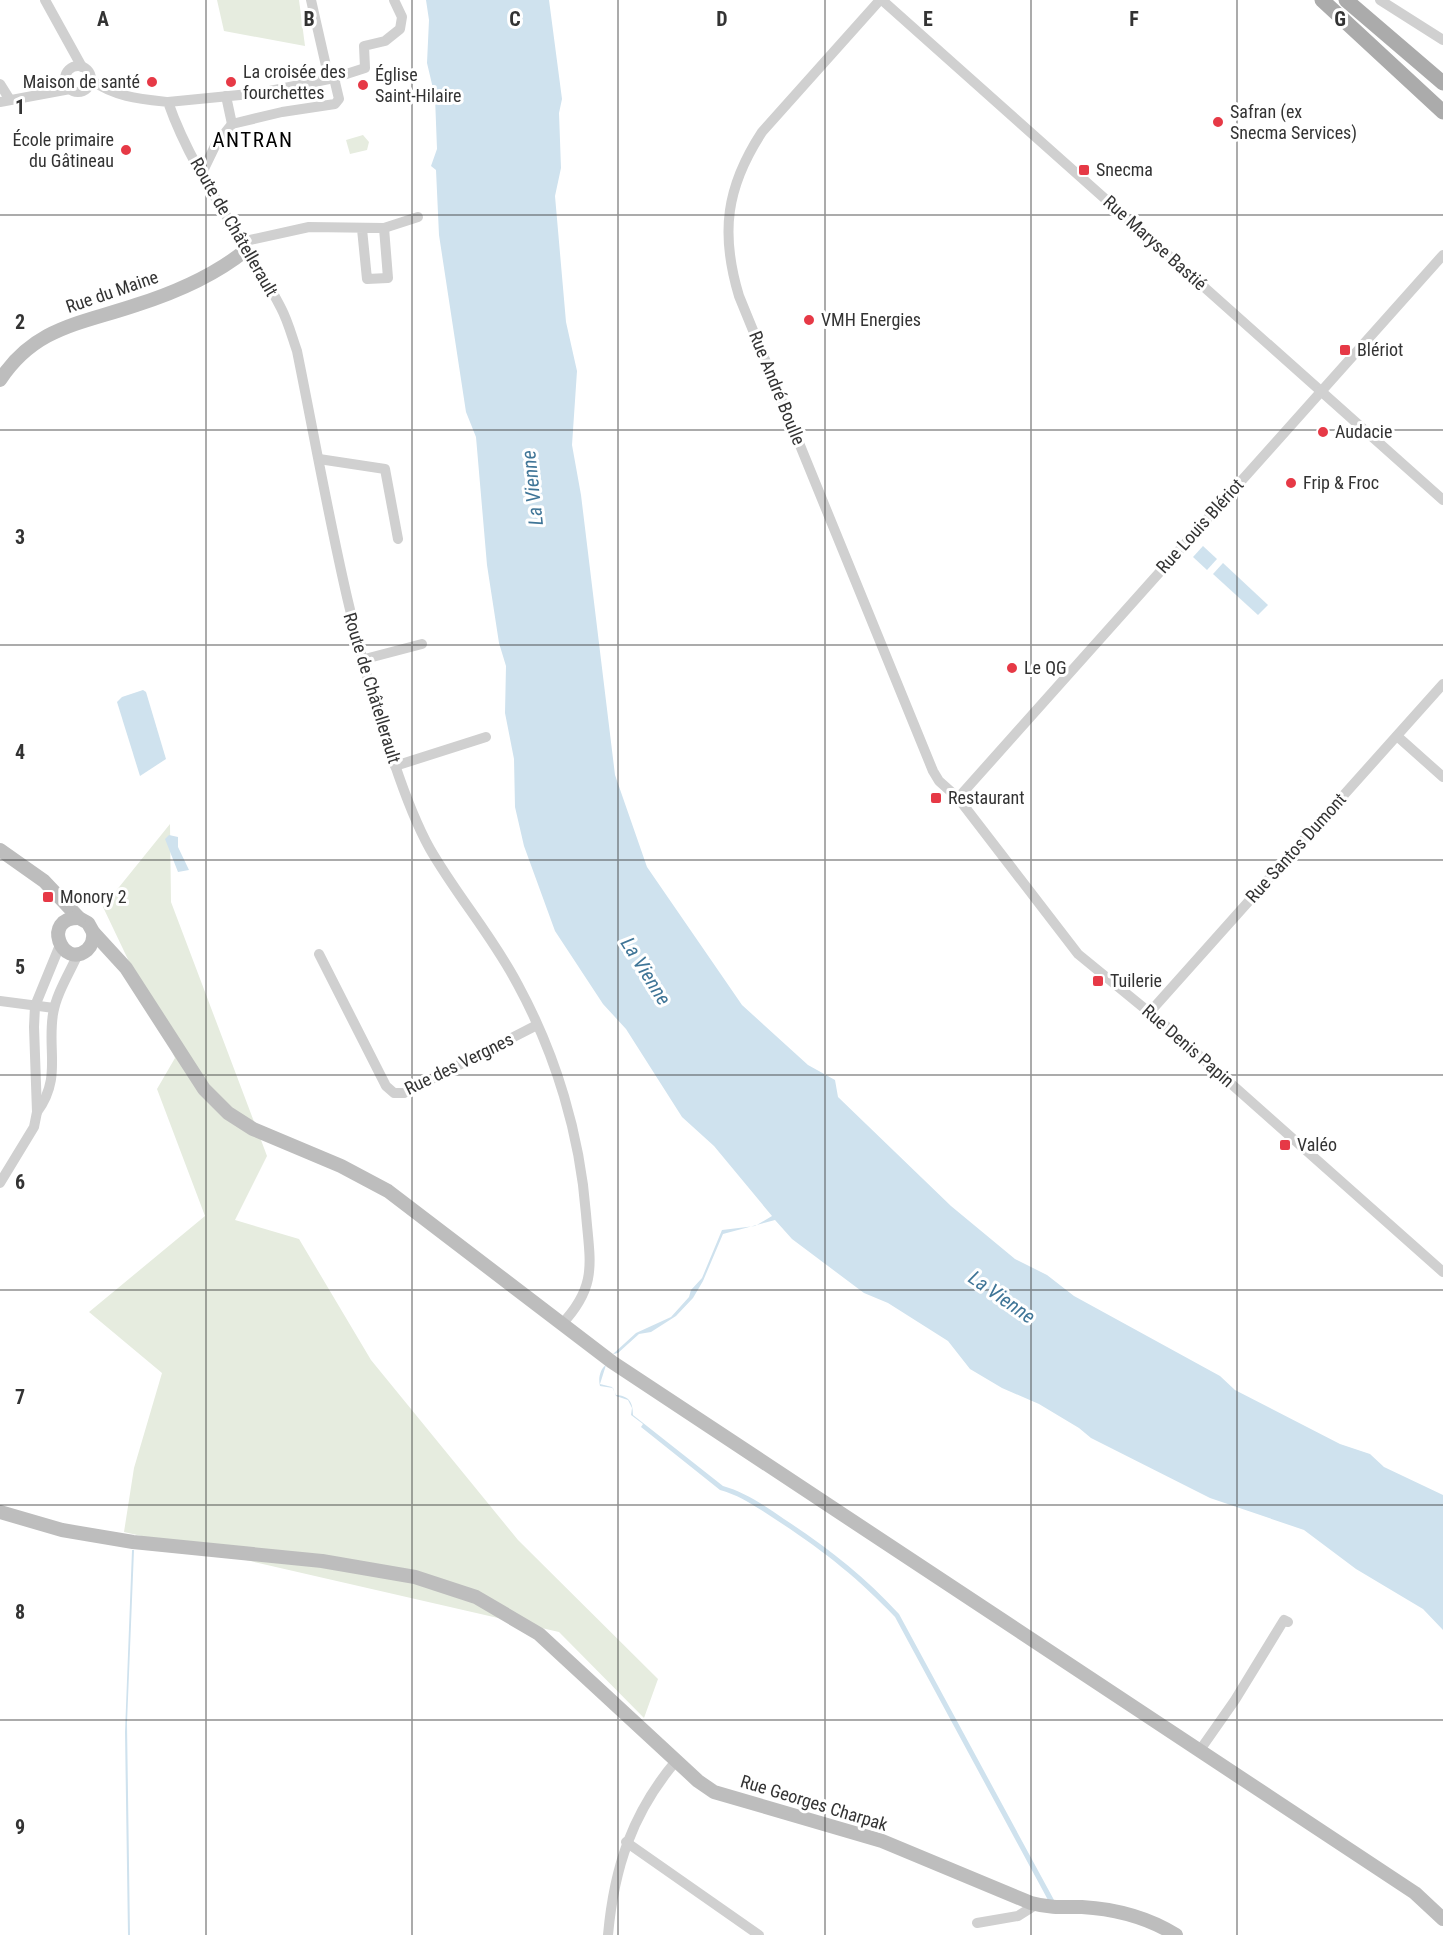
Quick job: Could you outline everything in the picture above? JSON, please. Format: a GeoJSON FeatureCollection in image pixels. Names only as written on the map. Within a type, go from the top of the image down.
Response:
{"type":"FeatureCollection","features":[{"type":"Feature","properties":{"kind":"main road"},"geometry":{"type":"LineString","coordinates":[[1322,0],[1443,112]]}},
{"type":"Feature","properties":{"kind":"main road"},"geometry":{"type":"LineString","coordinates":[[1346,0],[1442,81]]}},
{"type":"Feature","properties":{"kind":"street"},"geometry":{"type":"LineString","coordinates":[[45,0],[82,66],[89,72],[89,84],[80,92],[67,84]]}},
{"type":"Feature","properties":{"kind":"street"},"geometry":{"type":"LineString","coordinates":[[201,175],[216,144],[232,124],[282,112],[335,104],[339,99],[311,0]]}},
{"type":"Feature","properties":{"kind":"street"},"geometry":{"type":"LineString","coordinates":[[89,84],[132,99],[168,102],[226,96],[332,79],[364,68],[364,46],[385,41],[400,28],[402,17],[394,0]]}},
{"type":"Feature","properties":{"kind":"street","name":"Rue Maryse Bastié"},"geometry":{"type":"LineString","coordinates":[[881,0],[1443,500]]}},
{"type":"Feature","properties":{"kind":"street","name":"Rue André Boulle"},"geometry":{"type":"LineString","coordinates":[[881,0],[762,132],[750,151],[740,170],[729,209],[728,248],[739,296],[933,771],[939,782],[958,798]]}},
{"type":"Feature","properties":{"kind":"street"},"geometry":{"type":"LineString","coordinates":[[1380,0],[1443,40]]}},
{"type":"Feature","properties":{"kind":"street"},"geometry":{"type":"LineString","coordinates":[[67,84],[75,53]]}},
{"type":"Feature","properties":{"kind":"street"},"geometry":{"type":"LineString","coordinates":[[70,69],[82,66]]}},
{"type":"Feature","properties":{"kind":"street"},"geometry":{"type":"LineString","coordinates":[[0,84],[5,101],[52,91],[67,84]]}},
{"type":"Feature","properties":{"kind":"street"},"geometry":{"type":"LineString","coordinates":[[226,96],[232,124]]}},
{"type":"Feature","properties":{"kind":"street","name":"Route de Châtellerault"},"geometry":{"type":"LineString","coordinates":[[168,102],[175,123],[201,175],[281,309],[297,351],[361,660],[395,766],[428,846],[500,953],[537,1025],[569,1113],[584,1190],[590,1265],[587,1288],[561,1325]]}},
{"type":"Feature","properties":{"kind":"street"},"geometry":{"type":"LineString","coordinates":[[244,246],[309,227],[384,228],[418,217]]}},
{"type":"Feature","properties":{"kind":"street"},"geometry":{"type":"LineString","coordinates":[[362,229],[367,279],[388,278],[384,228]]}},
{"type":"Feature","properties":{"kind":"street","name":"Rue du Maine"},"geometry":{"type":"LineString","coordinates":[[0,380],[25,349],[53,331],[139,304],[227,266],[244,246]]}},
{"type":"Feature","properties":{"kind":"street","name":"Rue Louis Blériot"},"geometry":{"type":"LineString","coordinates":[[958,798],[1443,255]]}},
{"type":"Feature","properties":{"kind":"street"},"geometry":{"type":"LineString","coordinates":[[319,459],[385,469],[398,539]]}},
{"type":"Feature","properties":{"kind":"street"},"geometry":{"type":"LineString","coordinates":[[361,660],[422,644]]}},
{"type":"Feature","properties":{"kind":"street","name":"Rue Santos Dumont"},"geometry":{"type":"LineString","coordinates":[[1149,1013],[1443,684]]}},
{"type":"Feature","properties":{"kind":"street"},"geometry":{"type":"LineString","coordinates":[[1396,736],[1443,777]]}},
{"type":"Feature","properties":{"kind":"street"},"geometry":{"type":"LineString","coordinates":[[395,766],[486,737]]}},
{"type":"Feature","properties":{"kind":"street","name":"Rue Denis Papin"},"geometry":{"type":"LineString","coordinates":[[958,798],[1078,954],[1149,1013],[1443,1272]]}},
{"type":"Feature","properties":{"kind":"street"},"geometry":{"type":"LineString","coordinates":[[0,850],[37,875],[79,918],[88,923],[93,932],[121,961],[193,1074],[228,1113],[253,1129],[341,1166],[388,1191],[561,1325],[636,1378],[1415,1893],[1443,1919]]}},
{"type":"Feature","properties":{"kind":"street"},"geometry":{"type":"LineString","coordinates":[[56,894],[62,923],[57,934],[60,945],[68,952],[104,952],[121,961]]}},
{"type":"Feature","properties":{"kind":"street"},"geometry":{"type":"LineString","coordinates":[[62,923],[79,918]]}},
{"type":"Feature","properties":{"kind":"street"},"geometry":{"type":"LineString","coordinates":[[37,1112],[47,1099],[54,1076],[51,1026],[54,1008],[82,952],[92,942],[93,932]]}},
{"type":"Feature","properties":{"kind":"street"},"geometry":{"type":"LineString","coordinates":[[0,1183],[34,1127],[37,1112],[35,1006],[60,945]]}},
{"type":"Feature","properties":{"kind":"street","name":"Rue des Vergnes"},"geometry":{"type":"LineString","coordinates":[[319,954],[386,1086],[394,1093],[404,1093],[537,1025]]}},
{"type":"Feature","properties":{"kind":"street"},"geometry":{"type":"LineString","coordinates":[[0,1001],[54,1008]]}},
{"type":"Feature","properties":{"kind":"street","name":"Rue Georges Charpak"},"geometry":{"type":"LineString","coordinates":[[0,1512],[62,1530],[133,1542],[322,1561],[415,1577],[476,1597],[539,1634],[676,1761],[714,1792],[882,1841],[1002,1893],[1037,1904],[1121,1911],[1176,1935]]}},
{"type":"Feature","properties":{"kind":"street"},"geometry":{"type":"LineString","coordinates":[[1200,1750],[1235,1700],[1284,1620],[1288,1622]]}},
{"type":"Feature","properties":{"kind":"street"},"geometry":{"type":"LineString","coordinates":[[608,1935],[613,1889],[627,1842],[647,1800],[676,1761]]}},
{"type":"Feature","properties":{"kind":"street"},"geometry":{"type":"LineString","coordinates":[[627,1842],[759,1935]]}},
{"type":"Feature","properties":{"kind":"street"},"geometry":{"type":"LineString","coordinates":[[977,1923],[1018,1916],[1037,1904]]}},
{"type":"Feature","properties":{"kind":"shaded area"},"geometry":{"type":"Polygon","coordinates":[[[217,0],[299,0],[305,46],[224,31],[217,0]]]}},
{"type":"Feature","properties":{"kind":"shaded area"},"geometry":{"type":"Polygon","coordinates":[[[363,135],[369,142],[367,150],[350,154],[346,140],[363,135]]]}},
{"type":"Feature","properties":{"kind":"shaded area"},"geometry":{"type":"Polygon","coordinates":[[[170,824],[171,902],[267,1156],[235,1220],[299,1239],[371,1360],[518,1540],[658,1679],[644,1718],[559,1632],[124,1532],[134,1468],[162,1373],[89,1312],[205,1216],[157,1089],[175,1058],[103,907],[170,824]]]}},
{"type":"Feature","properties":{"kind":"water","name":"La Vienne"},"geometry":{"type":"Polygon","coordinates":[[[426,0],[549,0],[562,99],[559,113],[561,168],[555,196],[566,322],[577,371],[572,445],[581,495],[615,775],[647,867],[742,1005],[808,1065],[835,1080],[838,1097],[951,1206],[1015,1259],[1047,1275],[1074,1296],[1220,1376],[1235,1390],[1340,1444],[1370,1454],[1384,1467],[1443,1495],[1443,1630],[1423,1609],[1356,1569],[1304,1530],[1210,1498],[1091,1438],[1079,1428],[1039,1404],[1002,1388],[970,1369],[948,1341],[888,1303],[864,1293],[792,1239],[775,1220],[757,1225],[772,1216],[714,1146],[682,1117],[626,1029],[603,1004],[555,931],[524,846],[515,807],[514,759],[505,713],[506,666],[499,643],[487,565],[476,437],[466,412],[439,235],[436,170],[431,166],[437,149],[435,97],[427,63],[429,20],[426,0]]]}},
{"type":"Feature","properties":{"kind":"water"},"geometry":{"type":"Polygon","coordinates":[[[1203,546],[1217,559],[1207,570],[1193,557],[1203,546]]]}},
{"type":"Feature","properties":{"kind":"water"},"geometry":{"type":"Polygon","coordinates":[[[1223,563],[1268,605],[1258,615],[1213,574],[1223,563]]]}},
{"type":"Feature","properties":{"kind":"water"},"geometry":{"type":"Polygon","coordinates":[[[143,690],[146,692],[166,759],[140,776],[117,702],[122,697],[143,690]]]}},
{"type":"Feature","properties":{"kind":"water"},"geometry":{"type":"Polygon","coordinates":[[[169,835],[178,837],[178,847],[189,870],[178,872],[165,839],[169,835]]]}},
{"type":"Feature","properties":{"kind":"water"},"geometry":{"type":"Polygon","coordinates":[[[751,1227],[723,1234],[703,1281],[693,1298],[676,1316],[651,1332],[639,1334],[618,1353],[613,1354],[636,1333],[671,1317],[689,1297],[691,1290],[702,1278],[722,1230],[751,1227]]]}},
{"type":"Feature","properties":{"kind":"water"},"geometry":{"type":"Polygon","coordinates":[[[606,1365],[600,1384],[612,1388],[600,1386],[599,1380],[600,1374],[606,1365]]]}},
{"type":"Feature","properties":{"kind":"water"},"geometry":{"type":"Polygon","coordinates":[[[614,1392],[629,1400],[632,1407],[633,1415],[723,1486],[755,1500],[815,1540],[859,1575],[899,1614],[1054,1900],[1048,1900],[895,1617],[855,1578],[827,1555],[759,1508],[720,1490],[641,1427],[643,1424],[631,1415],[632,1408],[628,1400],[616,1396],[614,1392]]]}},
{"type":"Feature","properties":{"kind":"water"},"geometry":{"type":"Polygon","coordinates":[[[132,1550],[134,1550],[127,1723],[130,1935],[128,1935],[125,1732],[132,1550]]]}},
{"type":"Feature","properties":{"kind":"place","name":"Maison de santé"},"geometry":{"type":"Point","coordinates":[152,82]}},
{"type":"Feature","properties":{"kind":"place","name":"La croisée des fourchettes"},"geometry":{"type":"Point","coordinates":[231,82]}},
{"type":"Feature","properties":{"kind":"place","name":"Église Saint-Hilaire"},"geometry":{"type":"Point","coordinates":[363,85]}},
{"type":"Feature","properties":{"kind":"place","name":"Safran (ex Snecma Services)"},"geometry":{"type":"Point","coordinates":[1218,122]}},
{"type":"Feature","properties":{"kind":"place","name":"École primaire du Gâtineau"},"geometry":{"type":"Point","coordinates":[126,150]}},
{"type":"Feature","properties":{"kind":"place","name":"Snecma"},"geometry":{"type":"Point","coordinates":[1084,170]}},
{"type":"Feature","properties":{"kind":"place","name":"VMH Energies"},"geometry":{"type":"Point","coordinates":[809,320]}},
{"type":"Feature","properties":{"kind":"place","name":"Blériot"},"geometry":{"type":"Point","coordinates":[1345,350]}},
{"type":"Feature","properties":{"kind":"place","name":"Audacie"},"geometry":{"type":"Point","coordinates":[1323,432]}},
{"type":"Feature","properties":{"kind":"place","name":"Frip & Froc"},"geometry":{"type":"Point","coordinates":[1291,483]}},
{"type":"Feature","properties":{"kind":"place","name":"Le QG"},"geometry":{"type":"Point","coordinates":[1012,668]}},
{"type":"Feature","properties":{"kind":"place","name":"Restaurant"},"geometry":{"type":"Point","coordinates":[936,798]}},
{"type":"Feature","properties":{"kind":"place","name":"Monory 2"},"geometry":{"type":"Point","coordinates":[48,897]}},
{"type":"Feature","properties":{"kind":"place","name":"Tuilerie"},"geometry":{"type":"Point","coordinates":[1098,981]}},
{"type":"Feature","properties":{"kind":"place","name":"Valéo"},"geometry":{"type":"Point","coordinates":[1285,1145]}},
{"type":"Feature","properties":{"kind":"district","name":"ANTRAN"},"geometry":{"type":"Point","coordinates":[253,140]}}]}
